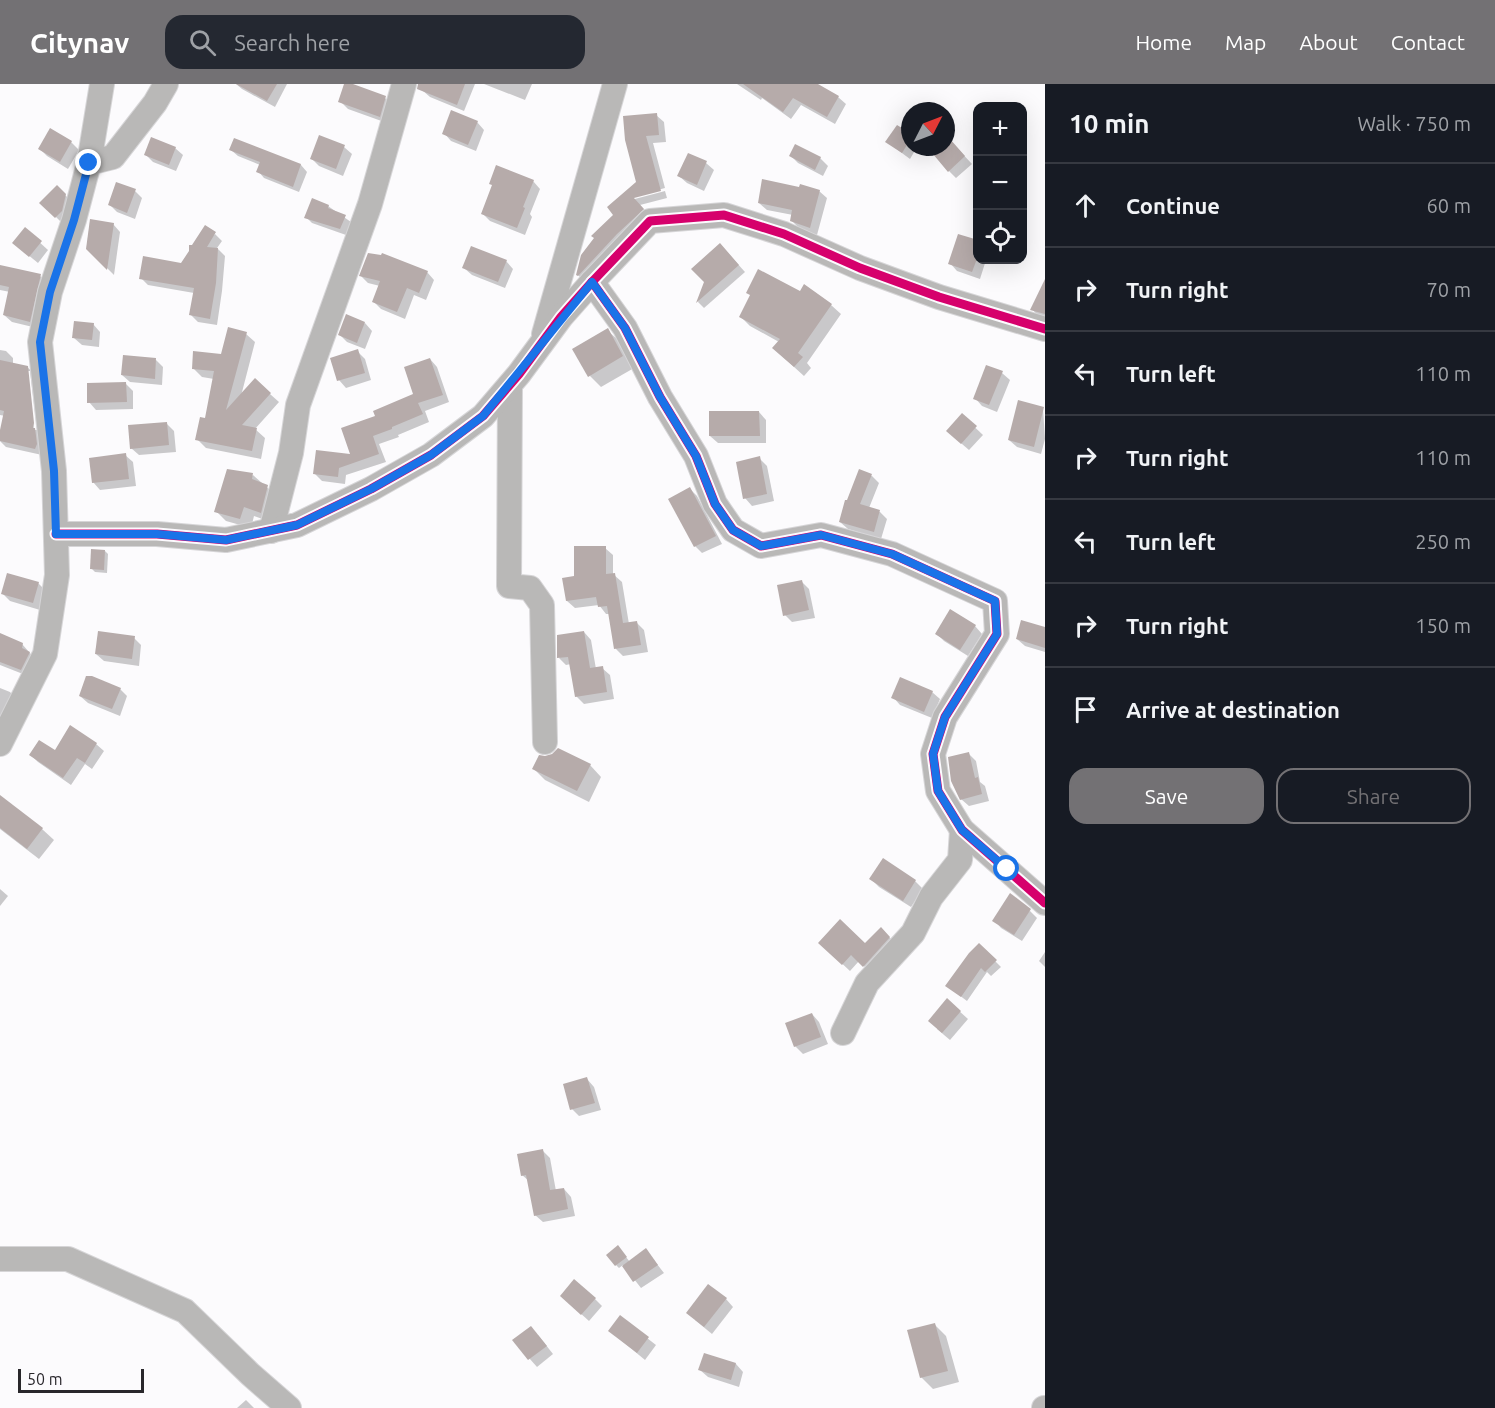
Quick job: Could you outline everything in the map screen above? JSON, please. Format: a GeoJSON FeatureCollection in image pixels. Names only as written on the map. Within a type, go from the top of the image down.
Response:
{"type":"FeatureCollection","features":[{"type":"Feature","properties":{"kind":"street"},"geometry":{"type":"LineString","coordinates":[[0,744],[45,654],[57,575],[54,471],[40,342],[50,292],[74,220],[89,163],[102,84]]}},
{"type":"Feature","properties":{"kind":"street"},"geometry":{"type":"LineString","coordinates":[[89,163],[113,157],[155,103],[166,84]]}},
{"type":"Feature","properties":{"kind":"street"},"geometry":{"type":"LineString","coordinates":[[270,531],[291,453],[298,405],[370,204],[404,84]]}},
{"type":"Feature","properties":{"kind":"street"},"geometry":{"type":"LineString","coordinates":[[541,345],[615,84]]}},
{"type":"Feature","properties":{"kind":"street"},"geometry":{"type":"LineString","coordinates":[[56,534],[157,534],[226,540],[297,525],[371,489],[431,455],[483,416],[592,282],[650,221],[724,215],[784,234],[860,268],[939,297],[1045,329]]}},
{"type":"Feature","properties":{"kind":"street"},"geometry":{"type":"LineString","coordinates":[[592,282],[625,328],[660,397],[696,456],[715,504],[733,530],[761,546],[821,535],[892,554],[995,601],[997,634],[945,717],[933,754],[938,791],[962,830],[1045,903]]}},
{"type":"Feature","properties":{"kind":"street"},"geometry":{"type":"LineString","coordinates":[[510,385],[509,586],[530,588],[543,605],[545,742]]}},
{"type":"Feature","properties":{"kind":"street"},"geometry":{"type":"LineString","coordinates":[[843,1033],[867,983],[913,933],[931,897],[960,860],[962,830]]}},
{"type":"Feature","properties":{"kind":"street"},"geometry":{"type":"LineString","coordinates":[[0,1259],[68,1258],[185,1311],[289,1408]]}},
{"type":"Feature","properties":{"kind":"building"},"geometry":{"type":"Polygon","coordinates":[[[236,84],[277,84],[267,101],[236,84]]]}},
{"type":"Feature","properties":{"kind":"building"},"geometry":{"type":"Polygon","coordinates":[[[344,84],[353,84],[386,96],[380,117],[338,102],[344,84]]]}},
{"type":"Feature","properties":{"kind":"building"},"geometry":{"type":"Polygon","coordinates":[[[418,84],[465,84],[457,105],[417,89],[418,84]]]}},
{"type":"Feature","properties":{"kind":"building"},"geometry":{"type":"Polygon","coordinates":[[[743,84],[818,84],[839,96],[827,117],[793,98],[783,112],[743,84]]]}},
{"type":"Feature","properties":{"kind":"building"},"geometry":{"type":"Polygon","coordinates":[[[451,110],[478,121],[468,145],[442,134],[451,110]]]}},
{"type":"Feature","properties":{"kind":"building"},"geometry":{"type":"Polygon","coordinates":[[[657,113],[659,135],[646,136],[661,191],[634,198],[644,209],[578,276],[576,275],[581,255],[594,238],[591,236],[613,215],[607,207],[636,182],[625,140],[623,116],[657,113]]]}},
{"type":"Feature","properties":{"kind":"building"},"geometry":{"type":"Polygon","coordinates":[[[897,125],[901,127],[901,152],[885,142],[897,125]]]}},
{"type":"Feature","properties":{"kind":"building"},"geometry":{"type":"Polygon","coordinates":[[[50,128],[72,141],[60,162],[38,149],[50,128]]]}},
{"type":"Feature","properties":{"kind":"building"},"geometry":{"type":"Polygon","coordinates":[[[319,135],[345,145],[336,169],[310,159],[319,135]]]}},
{"type":"Feature","properties":{"kind":"building"},"geometry":{"type":"Polygon","coordinates":[[[151,137],[176,147],[169,165],[144,155],[151,137]]]}},
{"type":"Feature","properties":{"kind":"building"},"geometry":{"type":"Polygon","coordinates":[[[234,138],[301,164],[293,187],[256,172],[260,162],[229,150],[234,138]]]}},
{"type":"Feature","properties":{"kind":"building"},"geometry":{"type":"Polygon","coordinates":[[[795,144],[821,157],[815,170],[789,156],[795,144]]]}},
{"type":"Feature","properties":{"kind":"building"},"geometry":{"type":"Polygon","coordinates":[[[955,145],[965,156],[948,172],[935,156],[955,156],[955,145]]]}},
{"type":"Feature","properties":{"kind":"building"},"geometry":{"type":"Polygon","coordinates":[[[688,153],[707,161],[697,185],[677,176],[688,153]]]}},
{"type":"Feature","properties":{"kind":"building"},"geometry":{"type":"Polygon","coordinates":[[[496,165],[534,180],[517,228],[481,214],[492,185],[489,184],[496,165]]]}},
{"type":"Feature","properties":{"kind":"building"},"geometry":{"type":"Polygon","coordinates":[[[762,179],[799,187],[800,184],[820,190],[810,228],[790,221],[792,210],[758,203],[762,179]]]}},
{"type":"Feature","properties":{"kind":"building"},"geometry":{"type":"Polygon","coordinates":[[[116,182],[136,189],[127,213],[108,205],[116,182]]]}},
{"type":"Feature","properties":{"kind":"building"},"geometry":{"type":"Polygon","coordinates":[[[57,185],[66,194],[62,211],[55,218],[39,203],[57,185]]]}},
{"type":"Feature","properties":{"kind":"building"},"geometry":{"type":"Polygon","coordinates":[[[312,198],[346,215],[340,229],[304,218],[312,198]]]}},
{"type":"Feature","properties":{"kind":"building"},"geometry":{"type":"Polygon","coordinates":[[[90,219],[114,223],[107,270],[86,249],[90,219]]]}},
{"type":"Feature","properties":{"kind":"building"},"geometry":{"type":"Polygon","coordinates":[[[205,225],[216,232],[207,247],[218,248],[216,283],[210,319],[189,315],[194,288],[139,279],[143,256],[181,263],[189,251],[189,245],[192,245],[205,225]]]}},
{"type":"Feature","properties":{"kind":"building"},"geometry":{"type":"Polygon","coordinates":[[[25,227],[42,241],[29,257],[12,243],[25,227]]]}},
{"type":"Feature","properties":{"kind":"building"},"geometry":{"type":"Polygon","coordinates":[[[958,234],[973,238],[973,264],[975,264],[972,272],[948,264],[958,234]]]}},
{"type":"Feature","properties":{"kind":"building"},"geometry":{"type":"Polygon","coordinates":[[[720,243],[739,265],[696,303],[704,282],[691,269],[720,243]]]}},
{"type":"Feature","properties":{"kind":"building"},"geometry":{"type":"Polygon","coordinates":[[[471,246],[507,260],[498,282],[462,268],[471,246]]]}},
{"type":"Feature","properties":{"kind":"building"},"geometry":{"type":"Polygon","coordinates":[[[368,253],[381,255],[382,253],[428,271],[419,293],[407,288],[397,312],[372,302],[380,281],[359,276],[368,253]]]}},
{"type":"Feature","properties":{"kind":"building"},"geometry":{"type":"Polygon","coordinates":[[[0,265],[41,274],[30,322],[3,315],[9,287],[0,285],[0,265]]]}},
{"type":"Feature","properties":{"kind":"building"},"geometry":{"type":"Polygon","coordinates":[[[758,269],[800,291],[804,284],[832,304],[798,353],[803,357],[794,367],[772,348],[780,339],[739,317],[750,295],[746,293],[758,269]]]}},
{"type":"Feature","properties":{"kind":"building"},"geometry":{"type":"Polygon","coordinates":[[[1045,279],[1045,314],[1030,310],[1045,279]]]}},
{"type":"Feature","properties":{"kind":"building"},"geometry":{"type":"Polygon","coordinates":[[[346,314],[365,322],[357,343],[338,335],[346,314]]]}},
{"type":"Feature","properties":{"kind":"building"},"geometry":{"type":"Polygon","coordinates":[[[74,321],[94,323],[92,340],[72,338],[74,321]]]}},
{"type":"Feature","properties":{"kind":"building"},"geometry":{"type":"Polygon","coordinates":[[[228,327],[247,332],[226,410],[255,378],[271,393],[242,425],[257,428],[252,451],[195,440],[200,417],[205,418],[214,371],[192,369],[193,351],[221,354],[228,327]]]}},
{"type":"Feature","properties":{"kind":"building"},"geometry":{"type":"Polygon","coordinates":[[[608,328],[623,356],[588,377],[572,349],[608,328]]]}},
{"type":"Feature","properties":{"kind":"building"},"geometry":{"type":"Polygon","coordinates":[[[358,349],[365,373],[337,381],[330,358],[358,349]]]}},
{"type":"Feature","properties":{"kind":"building"},"geometry":{"type":"Polygon","coordinates":[[[123,355],[156,358],[155,379],[121,375],[123,355]]]}},
{"type":"Feature","properties":{"kind":"building"},"geometry":{"type":"Polygon","coordinates":[[[430,358],[443,395],[418,403],[423,414],[373,436],[379,454],[339,468],[338,477],[313,474],[316,450],[350,454],[341,428],[375,416],[373,411],[413,394],[404,367],[430,358]]]}},
{"type":"Feature","properties":{"kind":"building"},"geometry":{"type":"Polygon","coordinates":[[[0,360],[28,366],[33,428],[35,428],[37,444],[35,449],[0,441],[4,411],[0,410],[0,360]]]}},
{"type":"Feature","properties":{"kind":"building"},"geometry":{"type":"Polygon","coordinates":[[[986,365],[1003,371],[989,405],[973,399],[986,365]]]}},
{"type":"Feature","properties":{"kind":"building"},"geometry":{"type":"Polygon","coordinates":[[[126,382],[127,402],[87,403],[87,383],[126,382]]]}},
{"type":"Feature","properties":{"kind":"building"},"geometry":{"type":"Polygon","coordinates":[[[1018,400],[1044,407],[1034,447],[1008,440],[1018,400]]]}},
{"type":"Feature","properties":{"kind":"building"},"geometry":{"type":"Polygon","coordinates":[[[709,411],[759,411],[760,436],[709,436],[709,411]]]}},
{"type":"Feature","properties":{"kind":"building"},"geometry":{"type":"Polygon","coordinates":[[[962,413],[977,426],[961,444],[946,431],[962,413]]]}},
{"type":"Feature","properties":{"kind":"building"},"geometry":{"type":"Polygon","coordinates":[[[167,422],[169,445],[130,449],[128,425],[167,422]]]}},
{"type":"Feature","properties":{"kind":"building"},"geometry":{"type":"Polygon","coordinates":[[[126,453],[129,479],[92,483],[89,458],[126,453]]]}},
{"type":"Feature","properties":{"kind":"building"},"geometry":{"type":"Polygon","coordinates":[[[760,456],[767,494],[743,499],[736,462],[760,456]]]}},
{"type":"Feature","properties":{"kind":"building"},"geometry":{"type":"Polygon","coordinates":[[[227,469],[253,473],[252,479],[268,485],[261,513],[244,507],[240,519],[214,512],[227,469]]]}},
{"type":"Feature","properties":{"kind":"building"},"geometry":{"type":"Polygon","coordinates":[[[859,469],[872,474],[860,504],[880,510],[874,532],[839,522],[845,500],[847,500],[859,469]]]}},
{"type":"Feature","properties":{"kind":"building"},"geometry":{"type":"Polygon","coordinates":[[[690,487],[716,536],[694,547],[668,499],[690,487]]]}},
{"type":"Feature","properties":{"kind":"building"},"geometry":{"type":"Polygon","coordinates":[[[574,546],[606,546],[606,574],[615,573],[623,623],[637,621],[641,645],[614,649],[607,606],[598,607],[596,597],[566,601],[562,578],[574,576],[574,546]]]}},
{"type":"Feature","properties":{"kind":"building"},"geometry":{"type":"Polygon","coordinates":[[[91,549],[105,550],[104,570],[90,569],[91,549]]]}},
{"type":"Feature","properties":{"kind":"building"},"geometry":{"type":"Polygon","coordinates":[[[7,573],[39,582],[33,603],[1,594],[7,573]]]}},
{"type":"Feature","properties":{"kind":"building"},"geometry":{"type":"Polygon","coordinates":[[[802,580],[809,610],[783,616],[777,585],[802,580]]]}},
{"type":"Feature","properties":{"kind":"building"},"geometry":{"type":"Polygon","coordinates":[[[950,609],[976,625],[960,650],[935,634],[950,609]]]}},
{"type":"Feature","properties":{"kind":"building"},"geometry":{"type":"Polygon","coordinates":[[[1021,620],[1045,627],[1045,648],[1016,639],[1021,620]]]}},
{"type":"Feature","properties":{"kind":"building"},"geometry":{"type":"Polygon","coordinates":[[[98,631],[135,636],[132,659],[95,654],[98,631]]]}},
{"type":"Feature","properties":{"kind":"building"},"geometry":{"type":"Polygon","coordinates":[[[584,631],[590,668],[603,666],[607,692],[575,697],[568,657],[557,658],[557,635],[584,631]]]}},
{"type":"Feature","properties":{"kind":"building"},"geometry":{"type":"Polygon","coordinates":[[[0,633],[23,643],[22,648],[30,652],[21,670],[0,662],[0,633]]]}},
{"type":"Feature","properties":{"kind":"building"},"geometry":{"type":"Polygon","coordinates":[[[86,676],[92,676],[121,688],[112,709],[79,696],[86,676]]]}},
{"type":"Feature","properties":{"kind":"building"},"geometry":{"type":"Polygon","coordinates":[[[900,677],[933,691],[924,712],[891,698],[900,677]]]}},
{"type":"Feature","properties":{"kind":"building"},"geometry":{"type":"Polygon","coordinates":[[[70,725],[97,743],[85,763],[77,758],[63,778],[29,755],[39,740],[55,750],[70,725]]]}},
{"type":"Feature","properties":{"kind":"building"},"geometry":{"type":"Polygon","coordinates":[[[558,748],[591,764],[577,791],[532,769],[539,755],[552,754],[558,748]]]}},
{"type":"Feature","properties":{"kind":"building"},"geometry":{"type":"Polygon","coordinates":[[[969,752],[975,778],[978,777],[982,794],[960,800],[951,781],[948,757],[969,752]]]}},
{"type":"Feature","properties":{"kind":"building"},"geometry":{"type":"Polygon","coordinates":[[[0,795],[43,828],[27,849],[0,828],[0,795]]]}},
{"type":"Feature","properties":{"kind":"building"},"geometry":{"type":"Polygon","coordinates":[[[883,858],[916,880],[903,901],[869,879],[883,858]]]}},
{"type":"Feature","properties":{"kind":"building"},"geometry":{"type":"Polygon","coordinates":[[[1010,893],[1031,909],[1014,935],[992,921],[1010,893]]]}},
{"type":"Feature","properties":{"kind":"building"},"geometry":{"type":"Polygon","coordinates":[[[840,919],[865,943],[881,927],[890,937],[863,967],[851,955],[842,965],[818,943],[840,919]]]}},
{"type":"Feature","properties":{"kind":"building"},"geometry":{"type":"Polygon","coordinates":[[[979,943],[997,960],[985,972],[981,968],[961,997],[945,986],[979,943]]]}},
{"type":"Feature","properties":{"kind":"building"},"geometry":{"type":"Polygon","coordinates":[[[947,998],[961,1011],[942,1033],[928,1021],[947,998]]]}},
{"type":"Feature","properties":{"kind":"building"},"geometry":{"type":"Polygon","coordinates":[[[812,1013],[821,1037],[794,1047],[785,1023],[812,1013]]]}},
{"type":"Feature","properties":{"kind":"building"},"geometry":{"type":"Polygon","coordinates":[[[587,1077],[595,1103],[570,1110],[563,1084],[587,1077]]]}},
{"type":"Feature","properties":{"kind":"building"},"geometry":{"type":"Polygon","coordinates":[[[543,1149],[550,1190],[564,1188],[568,1209],[534,1216],[526,1175],[521,1176],[517,1154],[543,1149]]]}},
{"type":"Feature","properties":{"kind":"building"},"geometry":{"type":"Polygon","coordinates":[[[618,1245],[627,1257],[615,1266],[606,1255],[618,1245]]]}},
{"type":"Feature","properties":{"kind":"building"},"geometry":{"type":"Polygon","coordinates":[[[646,1248],[658,1265],[633,1282],[622,1266],[646,1248]]]}},
{"type":"Feature","properties":{"kind":"building"},"geometry":{"type":"Polygon","coordinates":[[[574,1279],[596,1298],[581,1315],[560,1296],[574,1279]]]}},
{"type":"Feature","properties":{"kind":"building"},"geometry":{"type":"Polygon","coordinates":[[[708,1284],[727,1298],[704,1327],[686,1313],[708,1284]]]}},
{"type":"Feature","properties":{"kind":"building"},"geometry":{"type":"Polygon","coordinates":[[[620,1315],[649,1337],[637,1353],[608,1331],[620,1315]]]}},
{"type":"Feature","properties":{"kind":"building"},"geometry":{"type":"Polygon","coordinates":[[[935,1323],[948,1371],[920,1378],[907,1330],[935,1323]]]}},
{"type":"Feature","properties":{"kind":"building"},"geometry":{"type":"Polygon","coordinates":[[[531,1326],[547,1346],[528,1360],[512,1340],[531,1326]]]}},
{"type":"Feature","properties":{"kind":"building"},"geometry":{"type":"Polygon","coordinates":[[[704,1353],[736,1363],[731,1380],[698,1370],[704,1353]]]}},
{"type":"Feature","properties":{"kind":"cycle path"},"geometry":{"type":"LineString","coordinates":[[56,534],[157,534],[226,540],[297,525],[371,489],[431,455],[483,416],[519,374],[561,317],[650,221],[724,215],[784,234],[860,268],[939,297],[1045,329]]}},
{"type":"Feature","properties":{"kind":"cycle path"},"geometry":{"type":"LineString","coordinates":[[592,282],[625,328],[660,397],[696,456],[715,504],[733,530],[761,546],[821,535],[892,554],[995,601],[997,634],[945,717],[933,754],[938,791],[962,830],[1045,903]]}},
{"type":"Feature","properties":{"kind":"route"},"geometry":{"type":"LineString","coordinates":[[89,163],[74,220],[50,292],[40,342],[54,471],[56,534],[157,534],[226,540],[297,525],[371,489],[431,455],[483,416],[519,374],[561,317],[592,282],[625,328],[660,397],[696,456],[715,504],[733,530],[761,546],[821,535],[892,554],[995,601],[997,634],[945,717],[933,754],[938,791],[962,830],[1007,869]]}}]}
